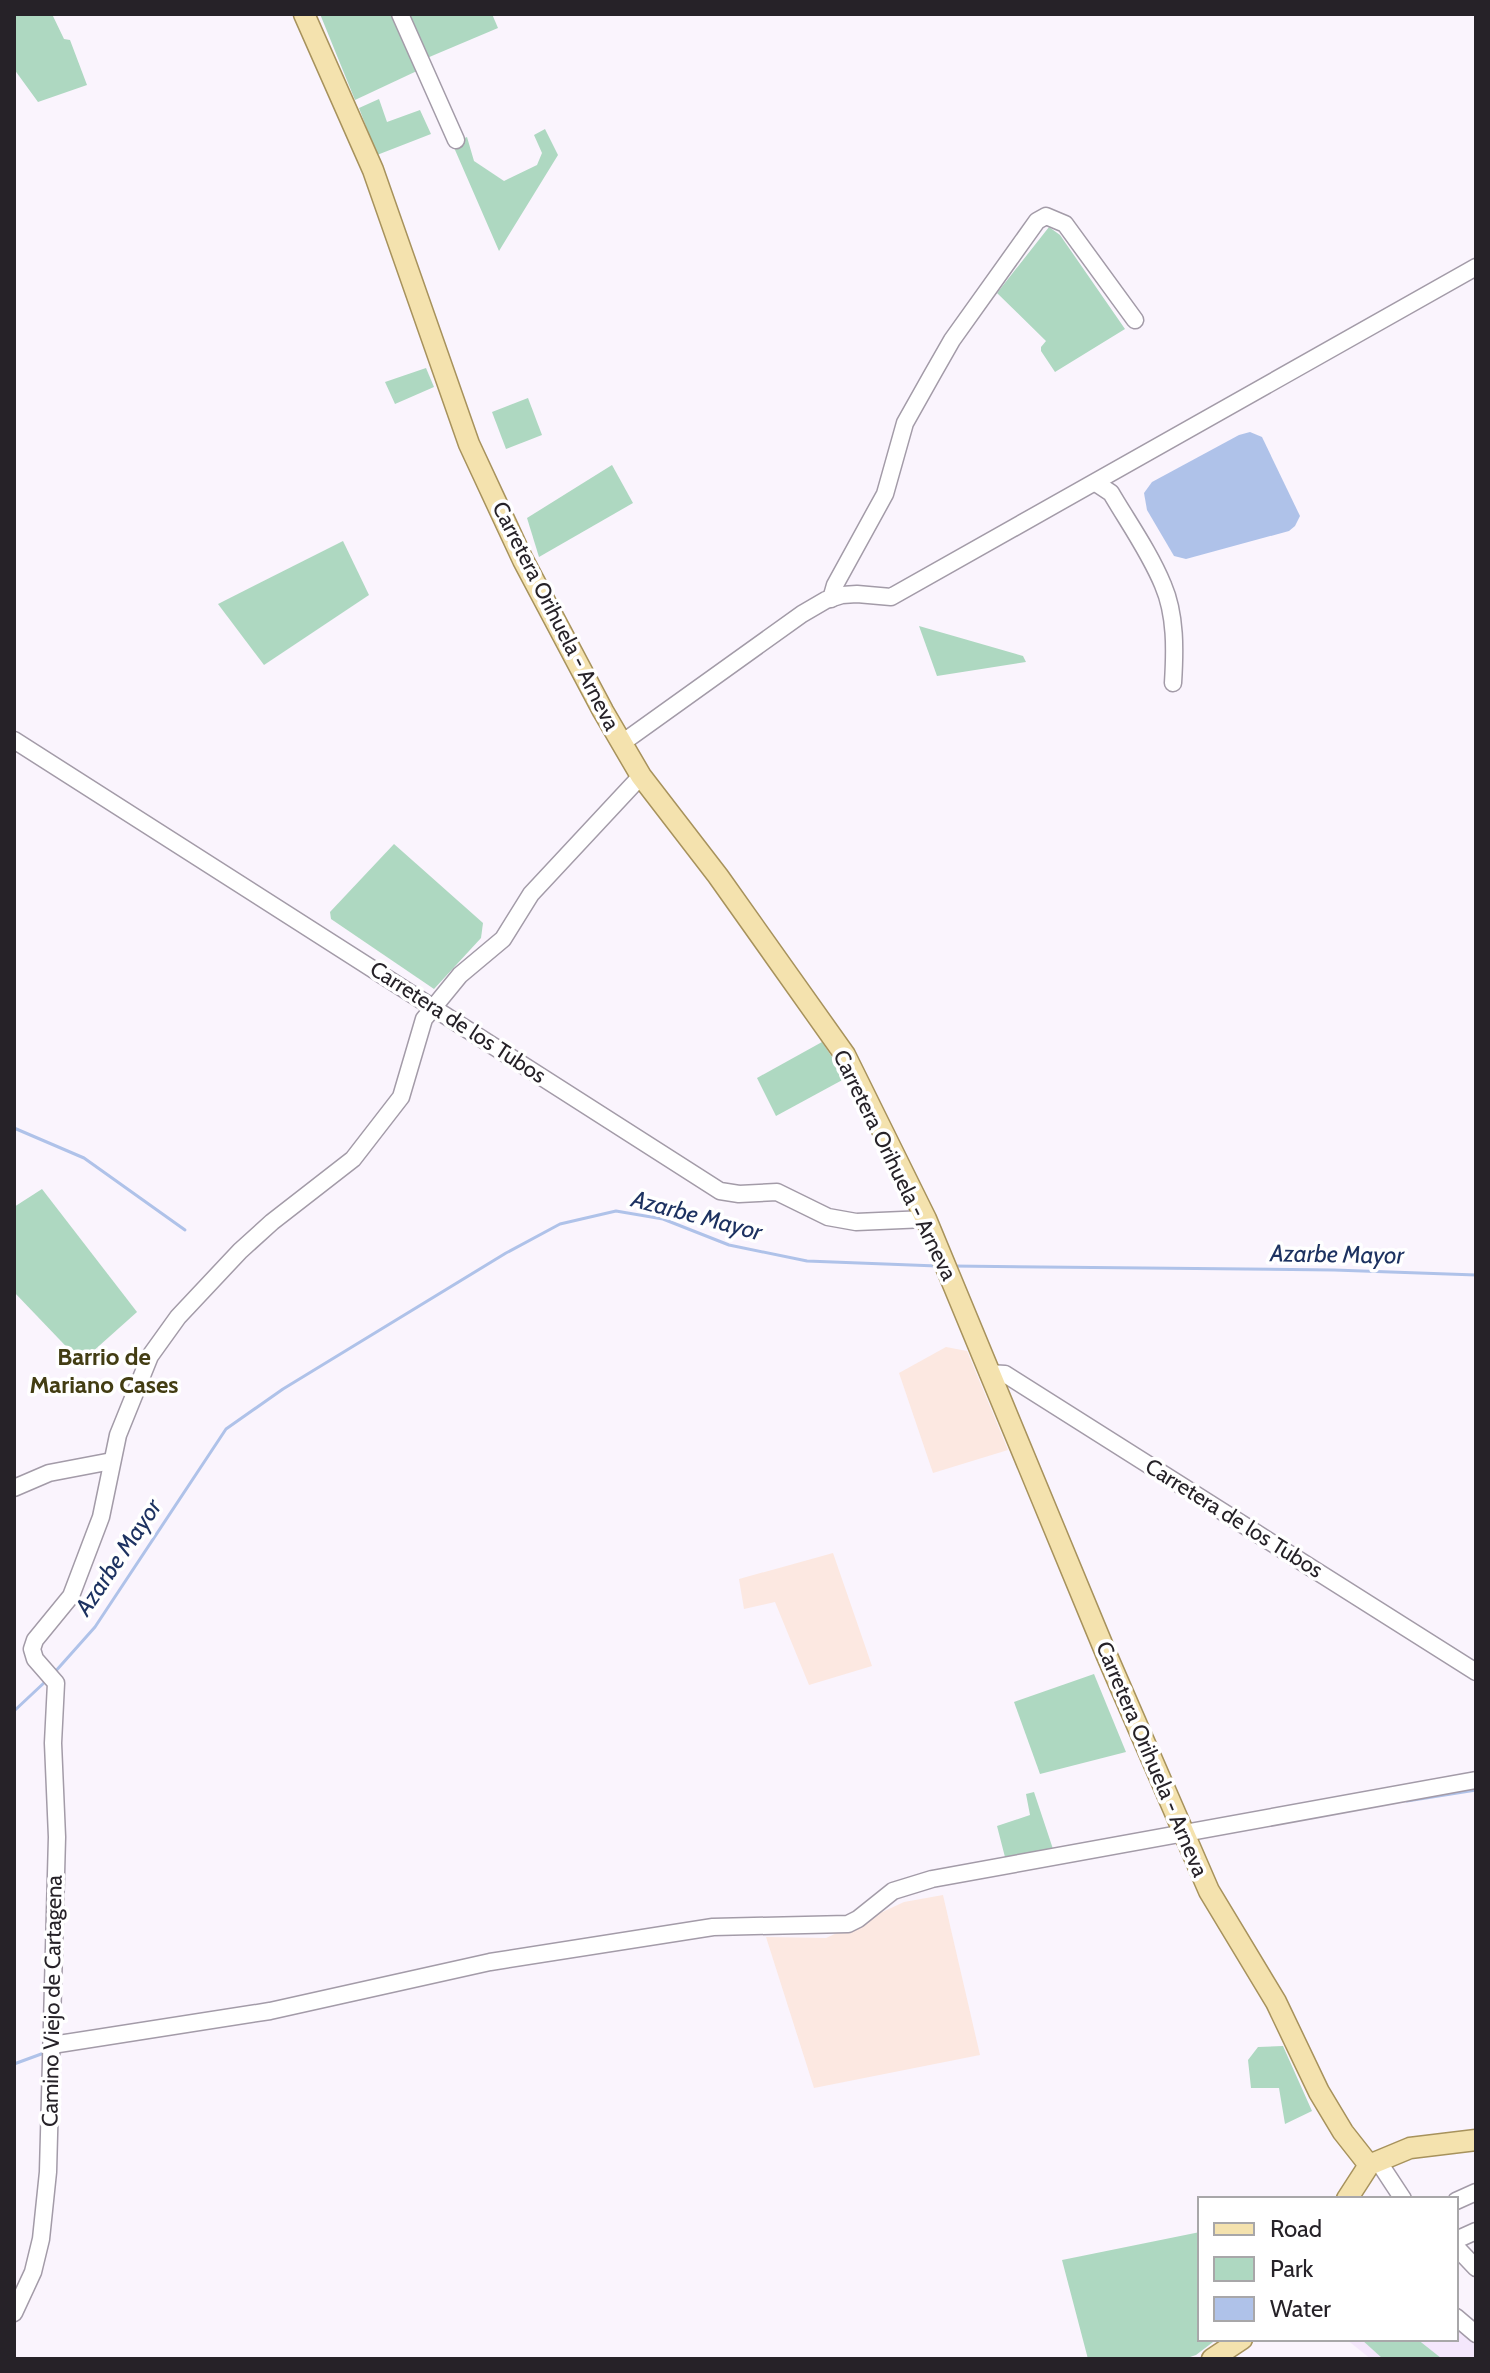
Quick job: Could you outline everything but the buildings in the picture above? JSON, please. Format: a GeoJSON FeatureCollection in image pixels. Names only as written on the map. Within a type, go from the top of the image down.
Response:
{"type":"FeatureCollection","features":[{"type":"Feature","properties":{"kind":"main road","name":"Carretera Orihuela - Arneva"},"geometry":{"type":"LineString","coordinates":[[304,14],[373,170],[469,444],[531,574],[641,776],[718,876],[845,1055],[926,1219],[988,1373],[1209,1891],[1283,2016],[1319,2092],[1343,2132],[1374,2163]]}},
{"type":"Feature","properties":{"kind":"main road"},"geometry":{"type":"LineString","coordinates":[[1348,2197],[1374,2163],[1410,2148],[1476,2140]]}},
{"type":"Feature","properties":{"kind":"main road"},"geometry":{"type":"LineString","coordinates":[[1212,2359],[1239,2341]]}},
{"type":"Feature","properties":{"kind":"street"},"geometry":{"type":"LineString","coordinates":[[400,14],[456,140]]}},
{"type":"Feature","properties":{"kind":"street"},"geometry":{"type":"LineString","coordinates":[[831,599],[835,585],[885,494],[905,423],[952,340],[1037,221],[1046,216],[1065,224],[1135,320]]}},
{"type":"Feature","properties":{"kind":"street"},"geometry":{"type":"LineString","coordinates":[[622,743],[802,614],[831,599],[857,594],[891,597],[1476,267]]}},
{"type":"Feature","properties":{"kind":"street"},"geometry":{"type":"LineString","coordinates":[[1096,483],[1111,493],[1164,585],[1173,623],[1173,683]]}},
{"type":"Feature","properties":{"kind":"street","name":"Carretera de los Tubos"},"geometry":{"type":"LineString","coordinates":[[14,740],[720,1191],[739,1194],[777,1192],[828,1217],[856,1222],[926,1219]]}},
{"type":"Feature","properties":{"kind":"street"},"geometry":{"type":"LineString","coordinates":[[14,1488],[49,1473],[112,1461],[118,1435],[141,1373],[164,1334],[240,1251],[272,1222],[341,1171],[363,1148],[401,1097],[424,1019],[460,975],[503,939],[531,894],[641,776]]}},
{"type":"Feature","properties":{"kind":"street","name":"Carretera de los Tubos"},"geometry":{"type":"LineString","coordinates":[[988,1373],[1005,1374],[1476,1672]]}},
{"type":"Feature","properties":{"kind":"street","name":"Camino Viejo de Cartagena"},"geometry":{"type":"LineString","coordinates":[[14,2313],[33,2272],[41,2239],[48,2172],[52,2045],[57,1837],[53,1732],[56,1683],[35,1659],[32,1649],[35,1640],[71,1596],[101,1517],[112,1461]]}},
{"type":"Feature","properties":{"kind":"street"},"geometry":{"type":"LineString","coordinates":[[52,2045],[270,2011],[490,1962],[713,1927],[848,1924],[893,1891],[932,1879],[1185,1837],[1476,1780]]}},
{"type":"Feature","properties":{"kind":"street"},"geometry":{"type":"LineString","coordinates":[[1374,2163],[1401,2197]]}},
{"type":"Feature","properties":{"kind":"street"},"geometry":{"type":"LineString","coordinates":[[1458,2249],[1476,2268]]}},
{"type":"Feature","properties":{"kind":"street"},"geometry":{"type":"LineString","coordinates":[[1458,2319],[1476,2334]]}},
{"type":"Feature","properties":{"kind":"shaded area"},"geometry":{"type":"Polygon","coordinates":[[[946,1347],[967,1351],[1008,1450],[933,1473],[899,1373],[946,1347]]]}},
{"type":"Feature","properties":{"kind":"shaded area"},"geometry":{"type":"Polygon","coordinates":[[[833,1553],[872,1666],[809,1685],[775,1602],[744,1609],[739,1579],[833,1553]]]}},
{"type":"Feature","properties":{"kind":"shaded area"},"geometry":{"type":"Polygon","coordinates":[[[943,1895],[980,2055],[814,2088],[766,1937],[826,1938],[904,1902],[943,1895]]]}},
{"type":"Feature","properties":{"kind":"shaded area"},"geometry":{"type":"Polygon","coordinates":[[[1458,2327],[1476,2341],[1476,2359],[1371,2359],[1348,2341],[1458,2341],[1458,2327]]]}},
{"type":"Feature","properties":{"kind":"green space"},"geometry":{"type":"Polygon","coordinates":[[[14,14],[52,14],[64,39],[70,40],[87,85],[38,102],[14,69],[14,14]]]}},
{"type":"Feature","properties":{"kind":"green space"},"geometry":{"type":"Polygon","coordinates":[[[320,14],[393,14],[419,70],[355,100],[320,14]]]}},
{"type":"Feature","properties":{"kind":"green space"},"geometry":{"type":"Polygon","coordinates":[[[408,14],[492,14],[498,28],[427,58],[408,14]]]}},
{"type":"Feature","properties":{"kind":"green space"},"geometry":{"type":"Polygon","coordinates":[[[379,99],[387,122],[420,110],[431,134],[377,155],[359,108],[379,99]]]}},
{"type":"Feature","properties":{"kind":"green space"},"geometry":{"type":"Polygon","coordinates":[[[545,129],[558,155],[499,251],[452,143],[467,137],[474,161],[504,181],[537,165],[542,153],[534,135],[545,129]]]}},
{"type":"Feature","properties":{"kind":"green space"},"geometry":{"type":"Polygon","coordinates":[[[1049,227],[1060,235],[1125,329],[1055,372],[1041,351],[1046,341],[997,293],[1049,227]]]}},
{"type":"Feature","properties":{"kind":"green space"},"geometry":{"type":"Polygon","coordinates":[[[426,368],[434,387],[395,404],[385,382],[426,368]]]}},
{"type":"Feature","properties":{"kind":"green space"},"geometry":{"type":"Polygon","coordinates":[[[528,398],[542,435],[506,449],[492,412],[528,398]]]}},
{"type":"Feature","properties":{"kind":"green space"},"geometry":{"type":"Polygon","coordinates":[[[612,465],[633,503],[539,557],[527,518],[612,465]]]}},
{"type":"Feature","properties":{"kind":"green space"},"geometry":{"type":"Polygon","coordinates":[[[343,541],[369,595],[264,665],[218,604],[343,541]]]}},
{"type":"Feature","properties":{"kind":"green space"},"geometry":{"type":"Polygon","coordinates":[[[919,626],[1023,656],[1026,662],[937,676],[919,626]]]}},
{"type":"Feature","properties":{"kind":"green space"},"geometry":{"type":"Polygon","coordinates":[[[394,844],[483,923],[481,938],[434,989],[331,919],[330,912],[394,844]]]}},
{"type":"Feature","properties":{"kind":"green space"},"geometry":{"type":"Polygon","coordinates":[[[822,1042],[846,1078],[776,1116],[757,1078],[822,1042]]]}},
{"type":"Feature","properties":{"kind":"green space"},"geometry":{"type":"Polygon","coordinates":[[[42,1189],[137,1312],[81,1362],[14,1292],[14,1207],[42,1189]]]}},
{"type":"Feature","properties":{"kind":"green space"},"geometry":{"type":"Polygon","coordinates":[[[1094,1674],[1126,1752],[1040,1774],[1014,1702],[1094,1674]]]}},
{"type":"Feature","properties":{"kind":"green space"},"geometry":{"type":"Polygon","coordinates":[[[1034,1792],[1054,1852],[1006,1861],[997,1826],[1030,1815],[1026,1794],[1034,1792]]]}},
{"type":"Feature","properties":{"kind":"green space"},"geometry":{"type":"Polygon","coordinates":[[[1283,2046],[1312,2111],[1285,2124],[1279,2088],[1251,2088],[1248,2060],[1258,2047],[1283,2046]]]}},
{"type":"Feature","properties":{"kind":"green space"},"geometry":{"type":"Polygon","coordinates":[[[1198,2232],[1198,2341],[1214,2341],[1196,2355],[1184,2359],[1088,2359],[1062,2260],[1198,2232]]]}},
{"type":"Feature","properties":{"kind":"green space"},"geometry":{"type":"Polygon","coordinates":[[[1363,2341],[1420,2341],[1441,2358],[1383,2359],[1363,2341]]]}},
{"type":"Feature","properties":{"kind":"water"},"geometry":{"type":"Polygon","coordinates":[[[1250,432],[1262,437],[1300,516],[1295,526],[1289,531],[1186,559],[1174,556],[1147,510],[1144,493],[1152,482],[1250,432]]]}},
{"type":"Feature","properties":{"kind":"waterway"},"geometry":{"type":"LineString","coordinates":[[14,1128],[84,1158],[185,1230]]}},
{"type":"Feature","properties":{"kind":"waterway","name":"Azarbe Mayor"},"geometry":{"type":"LineString","coordinates":[[54,1673],[95,1627],[226,1429],[283,1389],[506,1253],[560,1224],[616,1211],[663,1219],[729,1245],[807,1261],[937,1266]]}},
{"type":"Feature","properties":{"kind":"waterway","name":"Azarbe Mayor"},"geometry":{"type":"LineString","coordinates":[[952,1266],[1334,1270],[1476,1275]]}},
{"type":"Feature","properties":{"kind":"waterway","name":"Azarbe Mayor"},"geometry":{"type":"LineString","coordinates":[[14,1711],[46,1681]]}},
{"type":"Feature","properties":{"kind":"waterway"},"geometry":{"type":"LineString","coordinates":[[1407,1801],[1476,1790]]}},
{"type":"Feature","properties":{"kind":"waterway"},"geometry":{"type":"LineString","coordinates":[[14,2064],[44,2053]]}},
{"type":"Feature","properties":{"kind":"district","name":"Barrio de Mariano Cases"},"geometry":{"type":"Point","coordinates":[104,1370]}}]}
